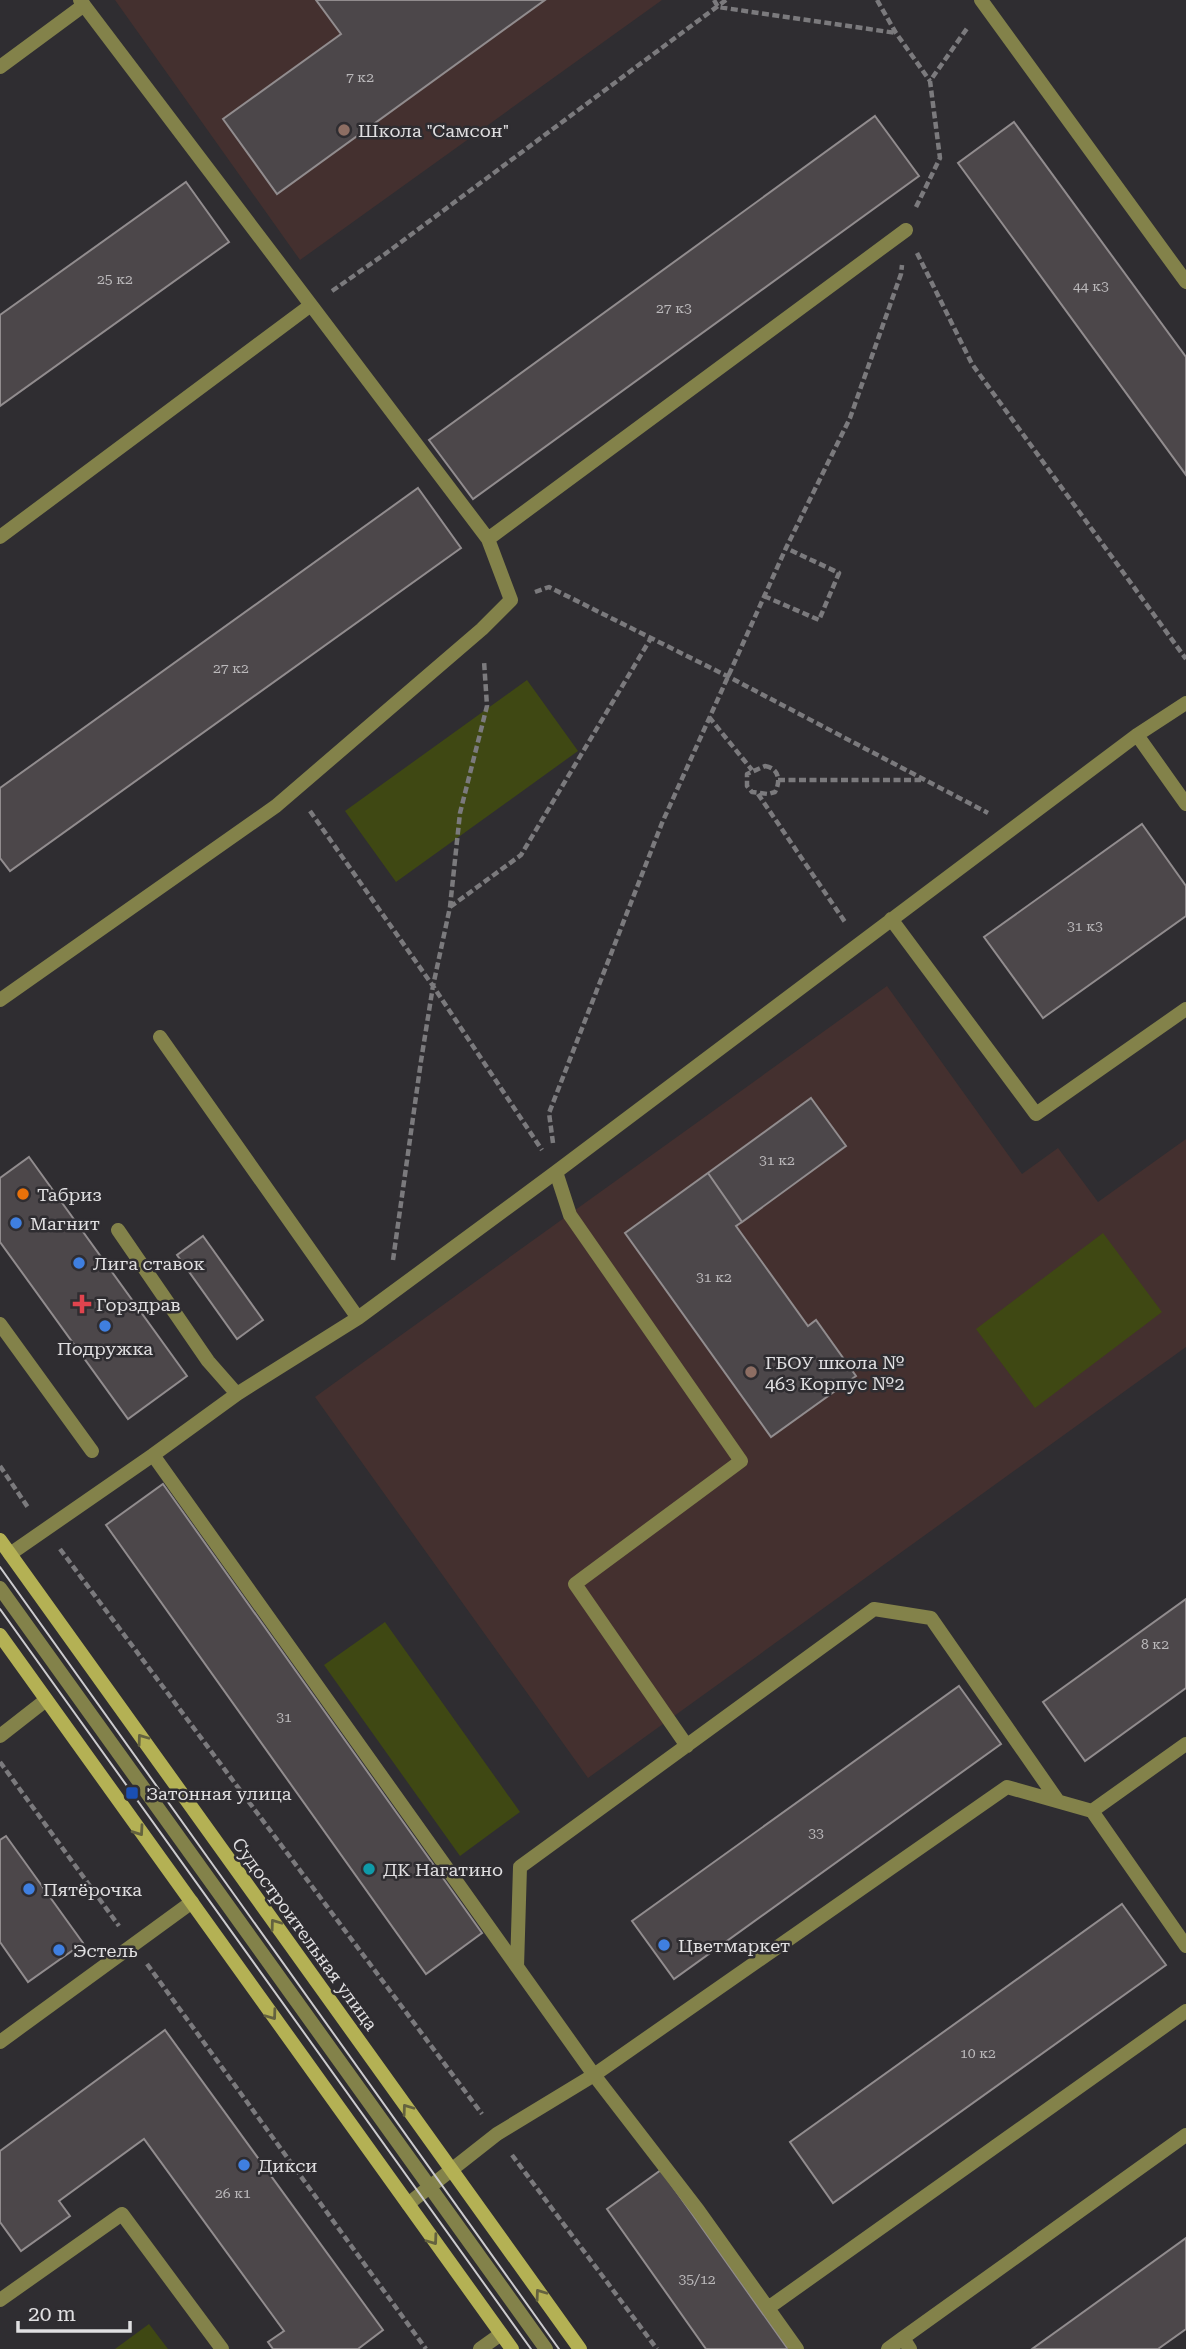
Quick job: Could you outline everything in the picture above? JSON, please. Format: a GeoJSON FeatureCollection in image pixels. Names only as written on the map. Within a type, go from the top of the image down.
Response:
{"type":"FeatureCollection","features":[{"type":"Feature","properties":{"kind":"street","name":"Судостроительная улица"},"geometry":{"type":"LineString","coordinates":[[0,1540],[580,2349]]}},
{"type":"Feature","properties":{"kind":"street"},"geometry":{"type":"LineString","coordinates":[[0,1635],[512,2349]]}},
{"type":"Feature","properties":{"kind":"lane"},"geometry":{"type":"LineString","coordinates":[[983,2],[1186,282]]}},
{"type":"Feature","properties":{"kind":"lane"},"geometry":{"type":"LineString","coordinates":[[0,67],[82,3],[488,539],[511,600],[482,629],[295,790],[0,1000]]}},
{"type":"Feature","properties":{"kind":"lane"},"geometry":{"type":"LineString","coordinates":[[488,539],[906,230]]}},
{"type":"Feature","properties":{"kind":"lane"},"geometry":{"type":"LineString","coordinates":[[0,537],[311,305]]}},
{"type":"Feature","properties":{"kind":"lane"},"geometry":{"type":"LineString","coordinates":[[10,1554],[237,1394],[358,1318],[1137,735],[1186,703]]}},
{"type":"Feature","properties":{"kind":"lane"},"geometry":{"type":"LineString","coordinates":[[1137,735],[1186,804]]}},
{"type":"Feature","properties":{"kind":"lane"},"geometry":{"type":"LineString","coordinates":[[891,919],[1036,1114],[1186,1009]]}},
{"type":"Feature","properties":{"kind":"lane"},"geometry":{"type":"LineString","coordinates":[[160,1037],[358,1318]]}},
{"type":"Feature","properties":{"kind":"lane"},"geometry":{"type":"LineString","coordinates":[[556,1172],[570,1214],[741,1461],[575,1584],[687,1746]]}},
{"type":"Feature","properties":{"kind":"lane"},"geometry":{"type":"LineString","coordinates":[[118,1230],[208,1361],[237,1394]]}},
{"type":"Feature","properties":{"kind":"lane"},"geometry":{"type":"LineString","coordinates":[[0,1324],[92,1451]]}},
{"type":"Feature","properties":{"kind":"lane"},"geometry":{"type":"LineString","coordinates":[[153,1455],[594,2075],[698,2210],[797,2349]]}},
{"type":"Feature","properties":{"kind":"lane"},"geometry":{"type":"LineString","coordinates":[[0,1588],[546,2349]]}},
{"type":"Feature","properties":{"kind":"lane"},"geometry":{"type":"LineString","coordinates":[[517,1967],[520,1867],[874,1609],[931,1618],[1058,1801]]}},
{"type":"Feature","properties":{"kind":"lane"},"geometry":{"type":"LineString","coordinates":[[0,1736],[46,1700]]}},
{"type":"Feature","properties":{"kind":"lane"},"geometry":{"type":"LineString","coordinates":[[1091,1811],[1186,1744]]}},
{"type":"Feature","properties":{"kind":"lane"},"geometry":{"type":"LineString","coordinates":[[408,2204],[497,2134],[594,2075],[1007,1787],[1091,1811],[1186,1946]]}},
{"type":"Feature","properties":{"kind":"lane"},"geometry":{"type":"LineString","coordinates":[[0,2042],[192,1902]]}},
{"type":"Feature","properties":{"kind":"lane"},"geometry":{"type":"LineString","coordinates":[[768,2308],[1186,2011]]}},
{"type":"Feature","properties":{"kind":"lane"},"geometry":{"type":"LineString","coordinates":[[888,2349],[907,2344],[1186,2135]]}},
{"type":"Feature","properties":{"kind":"lane"},"geometry":{"type":"LineString","coordinates":[[0,2300],[121,2214],[222,2349]]}},
{"type":"Feature","properties":{"kind":"lane"},"geometry":{"type":"LineString","coordinates":[[481,2349],[501,2334]]}},
{"type":"Feature","properties":{"kind":"path"},"geometry":{"type":"LineString","coordinates":[[714,0],[719,7],[896,33]]}},
{"type":"Feature","properties":{"kind":"path"},"geometry":{"type":"LineString","coordinates":[[311,305],[385,254],[726,0]]}},
{"type":"Feature","properties":{"kind":"path"},"geometry":{"type":"LineString","coordinates":[[556,1172],[549,1112],[662,823],[786,548],[850,418],[901,274],[906,230],[940,158],[930,81],[896,33],[877,0]]}},
{"type":"Feature","properties":{"kind":"path"},"geometry":{"type":"LineString","coordinates":[[930,81],[983,2]]}},
{"type":"Feature","properties":{"kind":"path"},"geometry":{"type":"LineString","coordinates":[[906,230],[972,364],[1186,659]]}},
{"type":"Feature","properties":{"kind":"path"},"geometry":{"type":"LineString","coordinates":[[764,596],[819,620],[839,573],[786,548]]}},
{"type":"Feature","properties":{"kind":"path"},"geometry":{"type":"LineString","coordinates":[[511,600],[550,587],[1015,827]]}},
{"type":"Feature","properties":{"kind":"path"},"geometry":{"type":"LineString","coordinates":[[388,1295],[433,986],[450,907],[460,813],[487,706],[482,629]]}},
{"type":"Feature","properties":{"kind":"path"},"geometry":{"type":"LineString","coordinates":[[450,907],[521,855],[651,638]]}},
{"type":"Feature","properties":{"kind":"path"},"geometry":{"type":"LineString","coordinates":[[709,717],[752,770]]}},
{"type":"Feature","properties":{"kind":"path"},"geometry":{"type":"LineString","coordinates":[[765,766],[772,767],[778,780],[779,785],[775,792],[758,794],[752,793],[745,778],[752,770],[765,766]]}},
{"type":"Feature","properties":{"kind":"path"},"geometry":{"type":"LineString","coordinates":[[778,780],[925,780]]}},
{"type":"Feature","properties":{"kind":"path"},"geometry":{"type":"LineString","coordinates":[[295,790],[433,986],[556,1172]]}},
{"type":"Feature","properties":{"kind":"path"},"geometry":{"type":"LineString","coordinates":[[758,794],[859,943]]}},
{"type":"Feature","properties":{"kind":"path"},"geometry":{"type":"LineString","coordinates":[[0,1466],[43,1529],[657,2349]]}},
{"type":"Feature","properties":{"kind":"path"},"geometry":{"type":"LineString","coordinates":[[0,1762],[426,2349]]}},
{"type":"Feature","properties":{"kind":"shaded area","name":"Школа \"Самсон\""},"geometry":{"type":"Polygon","coordinates":[[[115,0],[662,0],[300,260],[115,0]]]}},
{"type":"Feature","properties":{"kind":"shaded area","name":"ГБОУ школа № 463 Корпус №2"},"geometry":{"type":"Polygon","coordinates":[[[887,986],[1022,1174],[1058,1148],[1098,1202],[1186,1139],[1186,1347],[588,1778],[315,1397],[887,986]]]}},
{"type":"Feature","properties":{"kind":"green space"},"geometry":{"type":"Polygon","coordinates":[[[527,680],[578,751],[396,882],[345,811],[527,680]]]}},
{"type":"Feature","properties":{"kind":"green space"},"geometry":{"type":"Polygon","coordinates":[[[1103,1233],[1162,1312],[1035,1408],[976,1329],[1103,1233]]]}},
{"type":"Feature","properties":{"kind":"green space"},"geometry":{"type":"Polygon","coordinates":[[[385,1622],[520,1812],[460,1856],[324,1665],[385,1622]]]}},
{"type":"Feature","properties":{"kind":"green space"},"geometry":{"type":"Polygon","coordinates":[[[149,2324],[168,2349],[115,2349],[149,2324]]]}},
{"type":"Feature","properties":{"kind":"building"},"geometry":{"type":"Polygon","coordinates":[[[316,0],[545,0],[277,194],[223,119],[341,34],[316,0]]]}},
{"type":"Feature","properties":{"kind":"building"},"geometry":{"type":"Polygon","coordinates":[[[875,116],[919,176],[473,499],[429,440],[875,116]]]}},
{"type":"Feature","properties":{"kind":"building"},"geometry":{"type":"Polygon","coordinates":[[[1014,122],[1186,357],[1186,475],[958,163],[1014,122]]]}},
{"type":"Feature","properties":{"kind":"building"},"geometry":{"type":"Polygon","coordinates":[[[186,182],[229,242],[0,406],[0,315],[186,182]]]}},
{"type":"Feature","properties":{"kind":"building"},"geometry":{"type":"Polygon","coordinates":[[[418,488],[461,548],[10,871],[0,858],[0,788],[418,488]]]}},
{"type":"Feature","properties":{"kind":"building"},"geometry":{"type":"Polygon","coordinates":[[[1142,824],[1186,886],[1186,916],[1043,1018],[984,937],[1142,824]]]}},
{"type":"Feature","properties":{"kind":"building"},"geometry":{"type":"Polygon","coordinates":[[[811,1098],[846,1146],[742,1222],[708,1173],[811,1098]]]}},
{"type":"Feature","properties":{"kind":"building"},"geometry":{"type":"Polygon","coordinates":[[[29,1157],[187,1376],[128,1419],[0,1242],[0,1178],[29,1157]]]}},
{"type":"Feature","properties":{"kind":"building"},"geometry":{"type":"Polygon","coordinates":[[[708,1173],[742,1222],[736,1226],[808,1326],[816,1320],[856,1376],[771,1437],[625,1233],[708,1173]]]}},
{"type":"Feature","properties":{"kind":"building"},"geometry":{"type":"Polygon","coordinates":[[[203,1236],[263,1320],[237,1339],[177,1255],[203,1236]]]}},
{"type":"Feature","properties":{"kind":"building"},"geometry":{"type":"Polygon","coordinates":[[[163,1484],[482,1933],[426,1974],[106,1525],[163,1484]]]}},
{"type":"Feature","properties":{"kind":"building"},"geometry":{"type":"Polygon","coordinates":[[[1186,1599],[1186,1688],[1085,1761],[1043,1702],[1186,1599]]]}},
{"type":"Feature","properties":{"kind":"building"},"geometry":{"type":"Polygon","coordinates":[[[959,1686],[1001,1744],[674,1979],[632,1921],[959,1686]]]}},
{"type":"Feature","properties":{"kind":"building"},"geometry":{"type":"Polygon","coordinates":[[[6,1836],[83,1943],[28,1982],[0,1942],[0,1840],[6,1836]]]}},
{"type":"Feature","properties":{"kind":"building"},"geometry":{"type":"Polygon","coordinates":[[[1122,1904],[1166,1965],[833,2203],[790,2142],[1122,1904]]]}},
{"type":"Feature","properties":{"kind":"building"},"geometry":{"type":"Polygon","coordinates":[[[165,2030],[383,2330],[358,2349],[273,2349],[268,2342],[284,2331],[144,2139],[59,2201],[70,2216],[21,2251],[0,2222],[0,2151],[165,2030]]]}},
{"type":"Feature","properties":{"kind":"building"},"geometry":{"type":"Polygon","coordinates":[[[661,2170],[788,2349],[706,2349],[607,2209],[661,2170]]]}},
{"type":"Feature","properties":{"kind":"building"},"geometry":{"type":"Polygon","coordinates":[[[1186,2238],[1186,2329],[1158,2349],[1032,2349],[1186,2238]]]}},
{"type":"Feature","properties":{"kind":"tram line"},"geometry":{"type":"LineString","coordinates":[[0,1567],[559,2349]]}},
{"type":"Feature","properties":{"kind":"tram line"},"geometry":{"type":"LineString","coordinates":[[0,1609],[531,2349]]}},
{"type":"Feature","properties":{"kind":"place","name":"Школа \"Самсон\""},"geometry":{"type":"Point","coordinates":[344,130]}},
{"type":"Feature","properties":{"kind":"place","name":"Табриз"},"geometry":{"type":"Point","coordinates":[23,1194]}},
{"type":"Feature","properties":{"kind":"place","name":"Магнит"},"geometry":{"type":"Point","coordinates":[16,1223]}},
{"type":"Feature","properties":{"kind":"place","name":"Лига ставок"},"geometry":{"type":"Point","coordinates":[79,1263]}},
{"type":"Feature","properties":{"kind":"place","name":"Горздрав"},"geometry":{"type":"Point","coordinates":[82,1304]}},
{"type":"Feature","properties":{"kind":"place","name":"Подружка"},"geometry":{"type":"Point","coordinates":[105,1326]}},
{"type":"Feature","properties":{"kind":"place","name":"ГБОУ школа № 463 Корпус №2"},"geometry":{"type":"Point","coordinates":[751,1372]}},
{"type":"Feature","properties":{"kind":"place","name":"Затонная улица"},"geometry":{"type":"Point","coordinates":[132,1793]}},
{"type":"Feature","properties":{"kind":"place","name":"ДК Нагатино"},"geometry":{"type":"Point","coordinates":[369,1869]}},
{"type":"Feature","properties":{"kind":"place","name":"Пятёрочка"},"geometry":{"type":"Point","coordinates":[29,1889]}},
{"type":"Feature","properties":{"kind":"place","name":"Цветмаркет"},"geometry":{"type":"Point","coordinates":[664,1945]}},
{"type":"Feature","properties":{"kind":"place","name":"Эстель"},"geometry":{"type":"Point","coordinates":[59,1950]}},
{"type":"Feature","properties":{"kind":"place","name":"Дикси"},"geometry":{"type":"Point","coordinates":[244,2165]}}]}
